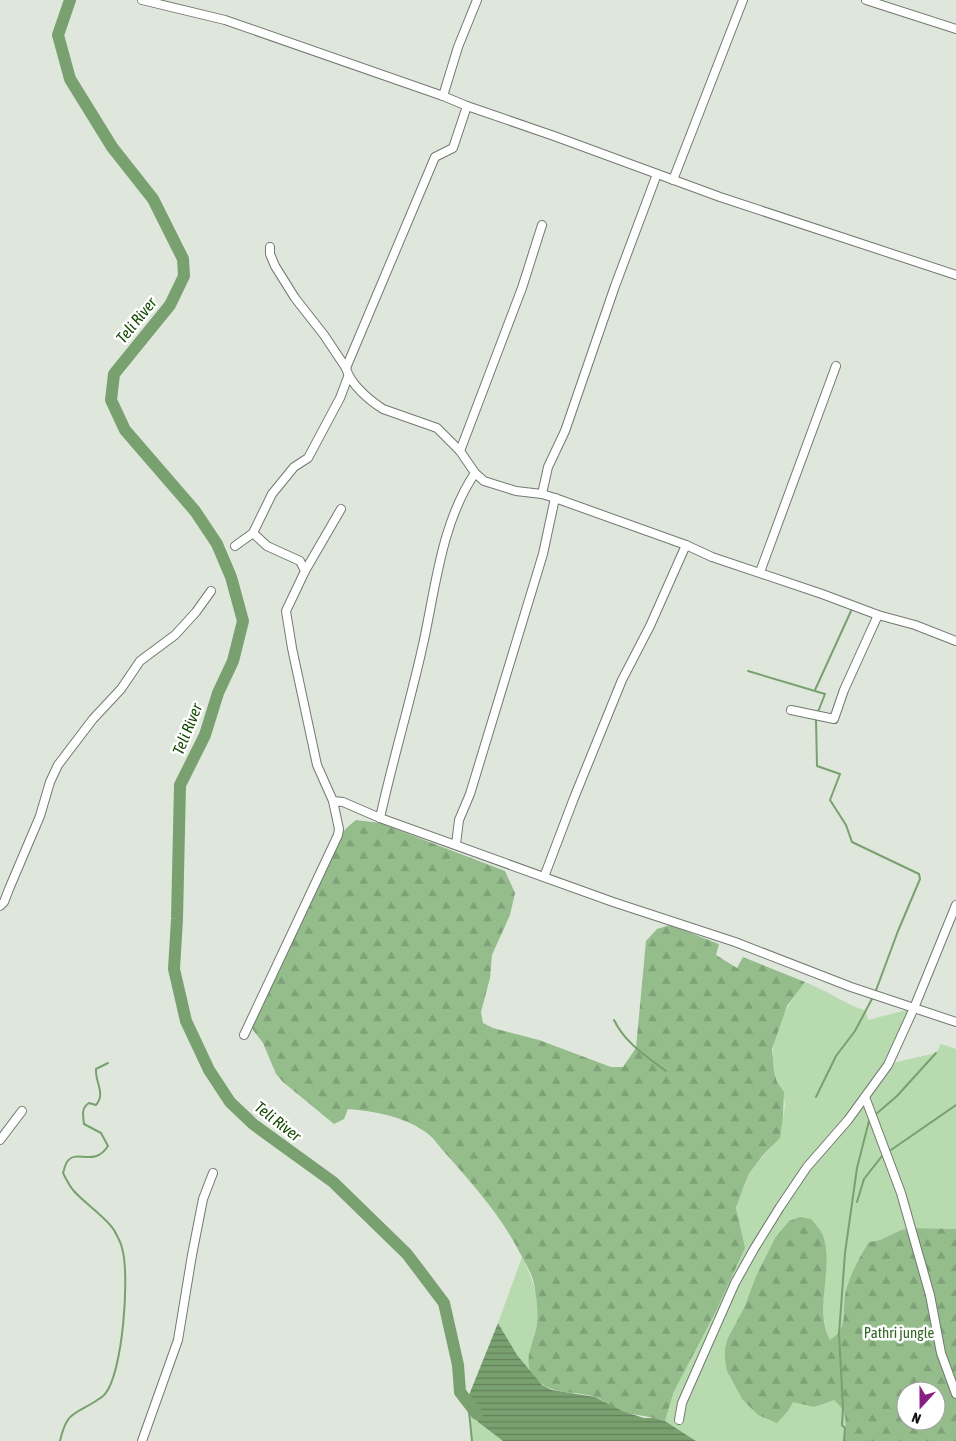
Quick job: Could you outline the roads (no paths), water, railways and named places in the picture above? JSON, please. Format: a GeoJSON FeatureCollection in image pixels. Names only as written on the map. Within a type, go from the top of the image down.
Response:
{"type":"FeatureCollection","features":[{"type":"Feature","properties":{"kind":"street"},"geometry":{"type":"LineString","coordinates":[[142,0],[225,20],[443,96],[720,197],[956,275]]}},
{"type":"Feature","properties":{"kind":"street"},"geometry":{"type":"LineString","coordinates":[[443,96],[458,47],[478,0]]}},
{"type":"Feature","properties":{"kind":"street"},"geometry":{"type":"LineString","coordinates":[[673,180],[743,0]]}},
{"type":"Feature","properties":{"kind":"street"},"geometry":{"type":"LineString","coordinates":[[866,0],[956,29]]}},
{"type":"Feature","properties":{"kind":"street"},"geometry":{"type":"LineString","coordinates":[[235,546],[253,533],[272,494],[294,467],[312,453],[340,398],[347,372],[435,158],[452,148],[467,106]]}},
{"type":"Feature","properties":{"kind":"street"},"geometry":{"type":"LineString","coordinates":[[542,494],[548,467],[565,431],[615,286],[657,174]]}},
{"type":"Feature","properties":{"kind":"street"},"geometry":{"type":"LineString","coordinates":[[460,451],[522,288],[542,226]]}},
{"type":"Feature","properties":{"kind":"street"},"geometry":{"type":"LineString","coordinates":[[270,247],[270,254],[275,266],[295,298],[324,335],[347,372],[376,404],[392,413],[403,415],[437,428],[460,451],[475,474],[484,481],[516,491],[542,494],[555,498],[686,545],[712,557],[760,572],[878,615],[915,625],[956,641]]}},
{"type":"Feature","properties":{"kind":"street"},"geometry":{"type":"LineString","coordinates":[[760,572],[836,366]]}},
{"type":"Feature","properties":{"kind":"street"},"geometry":{"type":"LineString","coordinates":[[380,818],[424,640],[434,584],[447,537],[465,488],[475,474]]}},
{"type":"Feature","properties":{"kind":"street"},"geometry":{"type":"LineString","coordinates":[[456,844],[459,820],[470,794],[542,554],[555,498]]}},
{"type":"Feature","properties":{"kind":"street"},"geometry":{"type":"LineString","coordinates":[[244,1035],[338,835],[339,829],[333,801],[317,765],[286,611],[305,571],[341,509]]}},
{"type":"Feature","properties":{"kind":"street"},"geometry":{"type":"LineString","coordinates":[[253,533],[267,546],[300,561],[305,571]]}},
{"type":"Feature","properties":{"kind":"street"},"geometry":{"type":"LineString","coordinates":[[544,877],[622,680],[650,626],[686,545]]}},
{"type":"Feature","properties":{"kind":"street"},"geometry":{"type":"LineString","coordinates":[[0,906],[10,889],[40,816],[50,782],[58,765],[94,719],[121,689],[140,661],[175,635],[196,612],[211,591]]}},
{"type":"Feature","properties":{"kind":"street"},"geometry":{"type":"LineString","coordinates":[[791,710],[834,719],[844,690],[878,615]]}},
{"type":"Feature","properties":{"kind":"street"},"geometry":{"type":"LineString","coordinates":[[333,801],[343,802],[380,818],[613,902],[735,942],[851,987],[956,1022]]}},
{"type":"Feature","properties":{"kind":"street"},"geometry":{"type":"LineString","coordinates":[[679,1420],[682,1403],[744,1266],[807,1167],[865,1097],[888,1065],[914,1008],[956,905]]}},
{"type":"Feature","properties":{"kind":"street"},"geometry":{"type":"LineString","coordinates":[[865,1097],[901,1193],[930,1295],[941,1353],[956,1394]]}},
{"type":"Feature","properties":{"kind":"street"},"geometry":{"type":"LineString","coordinates":[[0,1140],[22,1111]]}},
{"type":"Feature","properties":{"kind":"street"},"geometry":{"type":"LineString","coordinates":[[142,1441],[178,1340],[201,1208],[213,1174]]}},
{"type":"Feature","properties":{"kind":"waterway","name":"Teli River"},"geometry":{"type":"LineString","coordinates":[[70,0],[58,35],[70,79],[112,147],[153,199],[183,259],[184,276],[170,305],[114,374],[111,400],[125,430],[195,511],[217,544],[231,577],[243,621],[233,661],[218,693],[205,735],[180,785],[174,969],[186,1021],[209,1070],[230,1102],[253,1124],[333,1182],[407,1254],[444,1303],[458,1365],[460,1392],[477,1414]]}},
{"type":"Feature","properties":{"kind":"waterway"},"geometry":{"type":"LineString","coordinates":[[815,690],[851,611]]}},
{"type":"Feature","properties":{"kind":"waterway"},"geometry":{"type":"LineString","coordinates":[[748,671],[825,694],[818,712]]}},
{"type":"Feature","properties":{"kind":"waterway"},"geometry":{"type":"LineString","coordinates":[[816,719],[817,766],[840,774],[830,800],[846,825],[852,842],[919,874],[920,879],[875,993]]}},
{"type":"Feature","properties":{"kind":"waterway"},"geometry":{"type":"LineString","coordinates":[[816,1097],[836,1056],[855,1031],[873,997]]}},
{"type":"Feature","properties":{"kind":"waterway"},"geometry":{"type":"LineString","coordinates":[[614,1020],[630,1043],[666,1071]]}},
{"type":"Feature","properties":{"kind":"waterway"},"geometry":{"type":"LineString","coordinates":[[875,1115],[897,1096],[936,1053]]}},
{"type":"Feature","properties":{"kind":"waterway","name":"Teli River"},"geometry":{"type":"LineString","coordinates":[[60,1441],[65,1424],[72,1415],[103,1396],[111,1383],[116,1366],[123,1323],[125,1279],[121,1244],[110,1225],[73,1190],[63,1173],[66,1163],[71,1158],[97,1156],[108,1146],[101,1133],[84,1124],[83,1115],[86,1105],[89,1103],[96,1105],[99,1101],[100,1092],[96,1069],[108,1063]]}},
{"type":"Feature","properties":{"kind":"waterway"},"geometry":{"type":"LineString","coordinates":[[891,1150],[956,1105]]}},
{"type":"Feature","properties":{"kind":"waterway"},"geometry":{"type":"LineString","coordinates":[[844,1441],[845,1428],[842,1425],[843,1407],[839,1334],[845,1253],[857,1168],[869,1121]]}},
{"type":"Feature","properties":{"kind":"waterway"},"geometry":{"type":"LineString","coordinates":[[857,1202],[864,1179],[882,1156]]}},
{"type":"Feature","properties":{"kind":"waterway"},"geometry":{"type":"LineString","coordinates":[[469,1411],[472,1441]]}},
{"type":"Feature","properties":{"kind":"park label","name":"Pathri jungle"},"geometry":{"type":"Point","coordinates":[899,1333]}}]}
